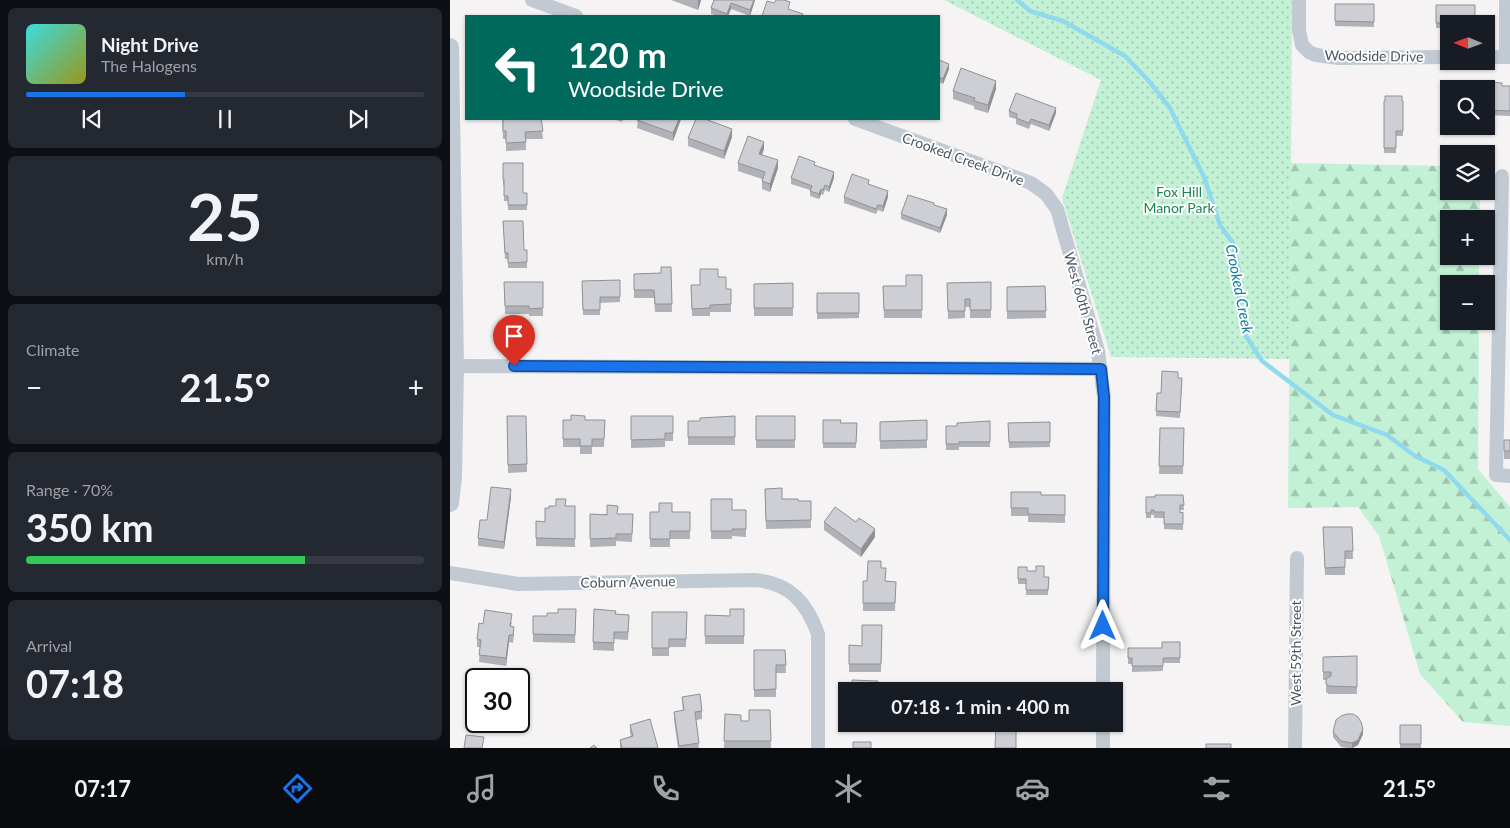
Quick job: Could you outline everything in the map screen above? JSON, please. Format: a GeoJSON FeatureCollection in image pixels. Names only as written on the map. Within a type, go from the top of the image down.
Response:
{"type":"FeatureCollection","features":[{"type":"Feature","properties":{"kind":"street"},"geometry":{"type":"LineString","coordinates":[[532,0],[573,15]]}},
{"type":"Feature","properties":{"kind":"street","name":"Woodside Drive"},"geometry":{"type":"LineString","coordinates":[[1299,0],[1299,30],[1302,45],[1309,52],[1316,55],[1339,58],[1440,58]]}},
{"type":"Feature","properties":{"kind":"street"},"geometry":{"type":"LineString","coordinates":[[1495,57],[1508,57],[1506,0]]}},
{"type":"Feature","properties":{"kind":"street"},"geometry":{"type":"LineString","coordinates":[[450,47],[451,226],[455,366],[450,503]]}},
{"type":"Feature","properties":{"kind":"street","name":"Crooked Creek Drive"},"geometry":{"type":"LineString","coordinates":[[858,120],[1027,182],[1042,191]]}},
{"type":"Feature","properties":{"kind":"street"},"geometry":{"type":"LineString","coordinates":[[1502,176],[1496,475],[1510,476]]}},
{"type":"Feature","properties":{"kind":"street","name":"West 60th Street"},"geometry":{"type":"LineString","coordinates":[[1042,191],[1050,197],[1057,209],[1094,337],[1101,369],[1104,397],[1103,682]]}},
{"type":"Feature","properties":{"kind":"street"},"geometry":{"type":"LineString","coordinates":[[455,366],[1101,369]]}},
{"type":"Feature","properties":{"kind":"street","name":"West 59th Street"},"geometry":{"type":"LineString","coordinates":[[1295,748],[1297,558]]}},
{"type":"Feature","properties":{"kind":"street","name":"Coburn Avenue"},"geometry":{"type":"LineString","coordinates":[[450,574],[518,584],[759,581],[781,587],[801,600],[813,619],[818,634],[818,748]]}},
{"type":"Feature","properties":{"kind":"street"},"geometry":{"type":"LineString","coordinates":[[1103,732],[1103,748]]}},
{"type":"Feature","properties":{"kind":"green space","name":"Fox Hill Manor Park"},"geometry":{"type":"Polygon","coordinates":[[[944,0],[1292,0],[1290,359],[1111,357],[1062,198],[1101,80],[944,0]]]}},
{"type":"Feature","properties":{"kind":"green space"},"geometry":{"type":"Polygon","coordinates":[[[1291,163],[1440,166],[1440,200],[1480,200],[1480,210],[1440,210],[1440,265],[1479,265],[1479,275],[1440,275],[1440,330],[1479,330],[1478,469],[1510,507],[1510,726],[1463,722],[1420,674],[1379,536],[1358,507],[1288,508],[1291,163]]]}},
{"type":"Feature","properties":{"kind":"building"},"geometry":{"type":"Polygon","coordinates":[[[714,0],[754,0],[750,10],[731,3],[727,14],[711,8],[714,0]]]}},
{"type":"Feature","properties":{"kind":"building"},"geometry":{"type":"Polygon","coordinates":[[[776,0],[790,2],[788,9],[803,14],[762,15],[767,1],[774,3],[776,0]]]}},
{"type":"Feature","properties":{"kind":"building"},"geometry":{"type":"Polygon","coordinates":[[[1335,4],[1374,4],[1374,22],[1335,21],[1335,4]]]}},
{"type":"Feature","properties":{"kind":"building"},"geometry":{"type":"Polygon","coordinates":[[[1436,5],[1475,5],[1475,15],[1440,15],[1440,23],[1436,23],[1436,5]]]}},
{"type":"Feature","properties":{"kind":"building"},"geometry":{"type":"Polygon","coordinates":[[[940,60],[949,64],[943,79],[940,78],[940,60]]]}},
{"type":"Feature","properties":{"kind":"building"},"geometry":{"type":"Polygon","coordinates":[[[961,68],[996,81],[988,105],[974,101],[975,98],[953,91],[961,68]]]}},
{"type":"Feature","properties":{"kind":"building"},"geometry":{"type":"Polygon","coordinates":[[[1495,82],[1502,83],[1502,86],[1510,86],[1510,111],[1495,110],[1495,82]]]}},
{"type":"Feature","properties":{"kind":"building"},"geometry":{"type":"Polygon","coordinates":[[[1016,93],[1056,108],[1049,125],[1031,119],[1029,123],[1016,118],[1017,114],[1009,111],[1016,93]]]}},
{"type":"Feature","properties":{"kind":"building"},"geometry":{"type":"Polygon","coordinates":[[[1385,96],[1402,96],[1403,131],[1396,131],[1396,148],[1384,148],[1385,96]]]}},
{"type":"Feature","properties":{"kind":"building"},"geometry":{"type":"Polygon","coordinates":[[[503,120],[541,120],[543,131],[525,132],[526,142],[506,143],[506,131],[503,131],[503,120]]]}},
{"type":"Feature","properties":{"kind":"building"},"geometry":{"type":"Polygon","coordinates":[[[637,120],[679,120],[673,133],[637,120]]]}},
{"type":"Feature","properties":{"kind":"building"},"geometry":{"type":"Polygon","coordinates":[[[696,120],[708,120],[732,129],[724,151],[688,138],[696,120]]]}},
{"type":"Feature","properties":{"kind":"building"},"geometry":{"type":"Polygon","coordinates":[[[748,136],[764,142],[759,154],[778,160],[770,184],[762,181],[765,172],[738,163],[748,136]]]}},
{"type":"Feature","properties":{"kind":"building"},"geometry":{"type":"Polygon","coordinates":[[[799,156],[815,162],[814,165],[834,172],[829,187],[825,185],[819,194],[810,191],[812,186],[791,178],[799,156]]]}},
{"type":"Feature","properties":{"kind":"building"},"geometry":{"type":"Polygon","coordinates":[[[503,163],[523,163],[523,193],[527,193],[527,205],[508,205],[508,196],[504,196],[503,163]]]}},
{"type":"Feature","properties":{"kind":"building"},"geometry":{"type":"Polygon","coordinates":[[[852,174],[869,180],[868,184],[888,191],[883,206],[878,205],[876,209],[844,197],[852,174]]]}},
{"type":"Feature","properties":{"kind":"building"},"geometry":{"type":"Polygon","coordinates":[[[908,195],[947,209],[940,228],[901,214],[908,195]]]}},
{"type":"Feature","properties":{"kind":"building"},"geometry":{"type":"Polygon","coordinates":[[[503,221],[523,221],[524,250],[527,250],[527,262],[508,263],[508,253],[505,253],[503,221]]]}},
{"type":"Feature","properties":{"kind":"building"},"geometry":{"type":"Polygon","coordinates":[[[661,267],[671,267],[672,304],[655,304],[654,290],[634,290],[634,274],[661,273],[661,267]]]}},
{"type":"Feature","properties":{"kind":"building"},"geometry":{"type":"Polygon","coordinates":[[[700,269],[718,269],[718,277],[726,277],[726,289],[731,289],[731,304],[710,305],[710,308],[692,309],[691,285],[700,285],[700,269]]]}},
{"type":"Feature","properties":{"kind":"building"},"geometry":{"type":"Polygon","coordinates":[[[906,275],[922,275],[922,310],[884,310],[883,286],[906,286],[906,275]]]}},
{"type":"Feature","properties":{"kind":"building"},"geometry":{"type":"Polygon","coordinates":[[[620,280],[620,297],[600,297],[600,310],[583,310],[582,281],[620,280]]]}},
{"type":"Feature","properties":{"kind":"building"},"geometry":{"type":"Polygon","coordinates":[[[504,282],[543,282],[543,308],[529,309],[529,306],[505,306],[504,282]]]}},
{"type":"Feature","properties":{"kind":"building"},"geometry":{"type":"Polygon","coordinates":[[[991,282],[991,310],[970,310],[970,299],[965,299],[965,311],[948,311],[947,283],[991,282]]]}},
{"type":"Feature","properties":{"kind":"building"},"geometry":{"type":"Polygon","coordinates":[[[793,283],[793,308],[754,308],[754,284],[793,283]]]}},
{"type":"Feature","properties":{"kind":"building"},"geometry":{"type":"Polygon","coordinates":[[[1045,286],[1046,311],[1007,311],[1007,287],[1045,286]]]}},
{"type":"Feature","properties":{"kind":"building"},"geometry":{"type":"Polygon","coordinates":[[[817,293],[859,293],[859,313],[817,313],[817,293]]]}},
{"type":"Feature","properties":{"kind":"building"},"geometry":{"type":"Polygon","coordinates":[[[1162,371],[1178,372],[1178,378],[1182,378],[1180,412],[1156,411],[1157,393],[1161,393],[1162,371]]]}},
{"type":"Feature","properties":{"kind":"building"},"geometry":{"type":"Polygon","coordinates":[[[571,415],[585,416],[585,420],[605,420],[604,439],[592,439],[592,446],[580,446],[580,439],[563,439],[563,420],[571,420],[571,415]]]}},
{"type":"Feature","properties":{"kind":"building"},"geometry":{"type":"Polygon","coordinates":[[[507,416],[526,416],[527,464],[508,465],[507,416]]]}},
{"type":"Feature","properties":{"kind":"building"},"geometry":{"type":"Polygon","coordinates":[[[631,416],[673,416],[673,433],[665,433],[665,439],[631,440],[631,416]]]}},
{"type":"Feature","properties":{"kind":"building"},"geometry":{"type":"Polygon","coordinates":[[[735,416],[735,437],[688,437],[688,421],[700,421],[700,418],[735,416]]]}},
{"type":"Feature","properties":{"kind":"building"},"geometry":{"type":"Polygon","coordinates":[[[756,416],[795,416],[795,440],[756,440],[756,416]]]}},
{"type":"Feature","properties":{"kind":"building"},"geometry":{"type":"Polygon","coordinates":[[[823,420],[841,420],[840,423],[857,423],[856,443],[823,443],[823,420]]]}},
{"type":"Feature","properties":{"kind":"building"},"geometry":{"type":"Polygon","coordinates":[[[927,420],[927,440],[880,441],[880,422],[927,420]]]}},
{"type":"Feature","properties":{"kind":"building"},"geometry":{"type":"Polygon","coordinates":[[[990,421],[990,442],[946,444],[946,426],[957,426],[957,423],[990,421]]]}},
{"type":"Feature","properties":{"kind":"building"},"geometry":{"type":"Polygon","coordinates":[[[1050,422],[1050,442],[1009,442],[1008,423],[1050,422]]]}},
{"type":"Feature","properties":{"kind":"building"},"geometry":{"type":"Polygon","coordinates":[[[1160,428],[1184,428],[1183,466],[1159,466],[1160,428]]]}},
{"type":"Feature","properties":{"kind":"building"},"geometry":{"type":"Polygon","coordinates":[[[1504,440],[1510,440],[1510,451],[1504,451],[1504,440]]]}},
{"type":"Feature","properties":{"kind":"building"},"geometry":{"type":"Polygon","coordinates":[[[491,487],[511,489],[504,542],[478,538],[480,520],[487,520],[491,487]]]}},
{"type":"Feature","properties":{"kind":"building"},"geometry":{"type":"Polygon","coordinates":[[[782,488],[782,499],[811,501],[811,520],[766,521],[765,489],[782,488]]]}},
{"type":"Feature","properties":{"kind":"building"},"geometry":{"type":"Polygon","coordinates":[[[1011,492],[1041,492],[1041,495],[1065,495],[1065,515],[1028,514],[1028,508],[1011,508],[1011,492]]]}},
{"type":"Feature","properties":{"kind":"building"},"geometry":{"type":"Polygon","coordinates":[[[1155,495],[1183,495],[1184,505],[1180,505],[1180,513],[1183,512],[1183,524],[1164,524],[1164,512],[1154,512],[1154,510],[1151,510],[1151,513],[1146,513],[1146,497],[1155,497],[1155,495]]]}},
{"type":"Feature","properties":{"kind":"building"},"geometry":{"type":"Polygon","coordinates":[[[556,499],[566,499],[565,506],[575,506],[575,539],[536,538],[536,521],[545,522],[545,508],[556,506],[556,499]]]}},
{"type":"Feature","properties":{"kind":"building"},"geometry":{"type":"Polygon","coordinates":[[[711,499],[732,499],[732,510],[746,510],[746,529],[711,531],[711,499]]]}},
{"type":"Feature","properties":{"kind":"building"},"geometry":{"type":"Polygon","coordinates":[[[659,503],[672,503],[672,512],[690,512],[690,531],[670,531],[670,539],[650,539],[650,512],[659,512],[659,503]]]}},
{"type":"Feature","properties":{"kind":"building"},"geometry":{"type":"Polygon","coordinates":[[[607,505],[618,506],[617,514],[633,514],[632,534],[616,534],[616,538],[590,539],[590,514],[607,515],[607,505]]]}},
{"type":"Feature","properties":{"kind":"building"},"geometry":{"type":"Polygon","coordinates":[[[835,507],[856,522],[859,518],[875,529],[861,549],[824,522],[835,507]]]}},
{"type":"Feature","properties":{"kind":"building"},"geometry":{"type":"Polygon","coordinates":[[[1323,527],[1352,527],[1353,551],[1345,551],[1345,567],[1325,568],[1323,527]]]}},
{"type":"Feature","properties":{"kind":"building"},"geometry":{"type":"Polygon","coordinates":[[[868,561],[881,561],[881,568],[886,568],[885,581],[896,582],[895,603],[863,603],[863,581],[867,581],[868,561]]]}},
{"type":"Feature","properties":{"kind":"building"},"geometry":{"type":"Polygon","coordinates":[[[1036,566],[1044,566],[1044,577],[1049,577],[1048,590],[1026,590],[1026,579],[1018,579],[1018,567],[1027,567],[1027,571],[1036,571],[1036,566]]]}},
{"type":"Feature","properties":{"kind":"building"},"geometry":{"type":"Polygon","coordinates":[[[558,609],[576,609],[575,635],[533,634],[533,616],[547,616],[547,613],[558,613],[558,609]]]}},
{"type":"Feature","properties":{"kind":"building"},"geometry":{"type":"Polygon","coordinates":[[[594,609],[616,611],[615,614],[629,615],[628,632],[614,632],[614,643],[593,642],[594,609]]]}},
{"type":"Feature","properties":{"kind":"building"},"geometry":{"type":"Polygon","coordinates":[[[730,609],[744,609],[744,636],[705,636],[705,615],[730,616],[730,609]]]}},
{"type":"Feature","properties":{"kind":"building"},"geometry":{"type":"Polygon","coordinates":[[[485,610],[512,614],[510,626],[514,627],[513,635],[509,635],[506,658],[479,655],[481,640],[477,639],[479,623],[483,624],[485,610]]]}},
{"type":"Feature","properties":{"kind":"building"},"geometry":{"type":"Polygon","coordinates":[[[652,612],[687,612],[686,639],[669,639],[669,648],[652,648],[652,612]]]}},
{"type":"Feature","properties":{"kind":"building"},"geometry":{"type":"Polygon","coordinates":[[[862,625],[882,625],[881,664],[849,664],[849,645],[862,646],[862,625]]]}},
{"type":"Feature","properties":{"kind":"building"},"geometry":{"type":"Polygon","coordinates":[[[1162,642],[1180,642],[1180,658],[1163,658],[1163,666],[1132,666],[1132,658],[1128,658],[1128,648],[1162,648],[1162,642]]]}},
{"type":"Feature","properties":{"kind":"building"},"geometry":{"type":"Polygon","coordinates":[[[754,650],[785,650],[786,665],[776,665],[776,689],[754,690],[754,650]]]}},
{"type":"Feature","properties":{"kind":"building"},"geometry":{"type":"Polygon","coordinates":[[[1357,656],[1357,687],[1329,686],[1326,684],[1326,679],[1331,676],[1331,672],[1323,672],[1323,657],[1357,656]]]}},
{"type":"Feature","properties":{"kind":"building"},"geometry":{"type":"Polygon","coordinates":[[[852,680],[878,681],[878,682],[852,682],[852,680]]]}},
{"type":"Feature","properties":{"kind":"building"},"geometry":{"type":"Polygon","coordinates":[[[700,694],[702,711],[695,712],[699,743],[679,746],[674,712],[684,710],[682,697],[700,694]]]}},
{"type":"Feature","properties":{"kind":"building"},"geometry":{"type":"Polygon","coordinates":[[[749,710],[770,710],[771,741],[724,741],[725,714],[741,715],[741,721],[749,721],[749,710]]]}},
{"type":"Feature","properties":{"kind":"building"},"geometry":{"type":"Polygon","coordinates":[[[1347,714],[1353,714],[1358,717],[1363,729],[1358,740],[1352,743],[1341,741],[1333,732],[1336,720],[1347,714]]]}},
{"type":"Feature","properties":{"kind":"building"},"geometry":{"type":"Polygon","coordinates":[[[650,719],[658,748],[622,748],[620,740],[633,736],[630,725],[650,719]]]}},
{"type":"Feature","properties":{"kind":"building"},"geometry":{"type":"Polygon","coordinates":[[[1400,725],[1421,725],[1421,744],[1400,744],[1400,725]]]}},
{"type":"Feature","properties":{"kind":"building"},"geometry":{"type":"Polygon","coordinates":[[[996,732],[1016,732],[1016,748],[995,748],[996,732]]]}},
{"type":"Feature","properties":{"kind":"building"},"geometry":{"type":"Polygon","coordinates":[[[466,735],[484,737],[482,748],[464,748],[466,735]]]}},
{"type":"Feature","properties":{"kind":"building"},"geometry":{"type":"Polygon","coordinates":[[[853,742],[871,742],[871,748],[853,748],[853,742]]]}},
{"type":"Feature","properties":{"kind":"building"},"geometry":{"type":"Polygon","coordinates":[[[1206,744],[1231,744],[1231,748],[1206,748],[1206,744]]]}},
{"type":"Feature","properties":{"kind":"waterway","name":"Crooked Creek"},"geometry":{"type":"LineString","coordinates":[[1017,0],[1030,11],[1063,21],[1125,56],[1148,80],[1170,108],[1204,177],[1220,225],[1233,243],[1239,271],[1239,303],[1244,333],[1262,361],[1333,415],[1387,435],[1415,456],[1444,470],[1510,540]]}},
{"type":"Feature","properties":{"kind":"route"},"geometry":{"type":"LineString","coordinates":[[514,366],[1101,369],[1104,397],[1103,626]]}}]}
